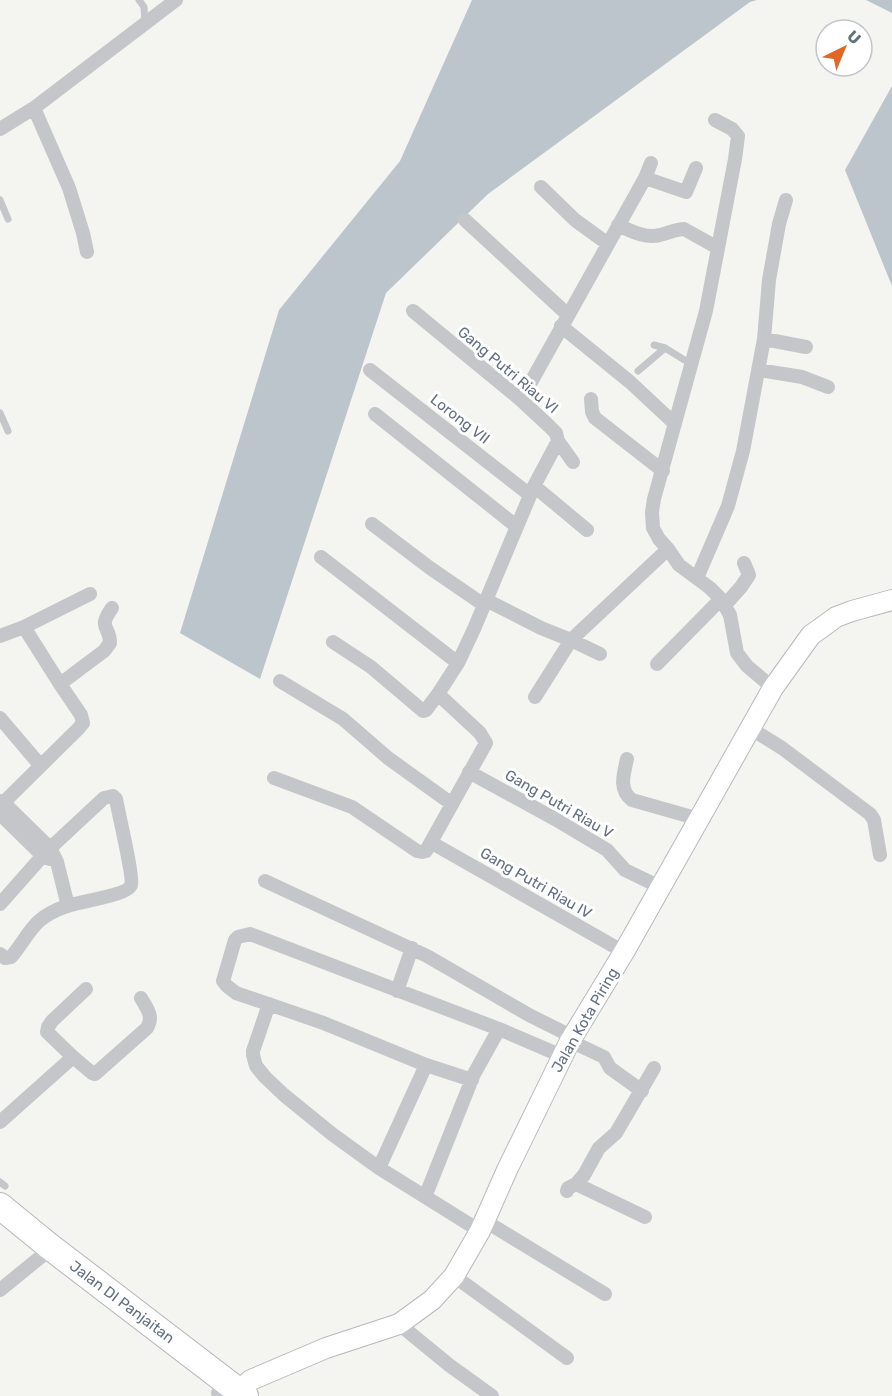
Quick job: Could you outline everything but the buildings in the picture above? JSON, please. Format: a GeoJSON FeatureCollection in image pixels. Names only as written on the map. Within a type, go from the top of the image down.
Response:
{"type":"FeatureCollection","features":[{"type":"Feature","properties":{"kind":"highway","name":"Jalan DI Panjaitan"},"geometry":{"type":"LineString","coordinates":[[2,1191],[49,1246],[229,1394]]}},
{"type":"Feature","properties":{"kind":"highway","name":"Jalan DI Panjaitan"},"geometry":{"type":"LineString","coordinates":[[0,1221],[129,1321],[229,1394]]}},
{"type":"Feature","properties":{"kind":"street"},"geometry":{"type":"LineString","coordinates":[[0,129],[34,108],[176,0]]}},
{"type":"Feature","properties":{"kind":"street"},"geometry":{"type":"LineString","coordinates":[[34,108],[69,188],[84,233],[87,252]]}},
{"type":"Feature","properties":{"kind":"street"},"geometry":{"type":"LineString","coordinates":[[715,120],[732,129],[738,136],[706,310],[651,512],[653,528],[679,565],[723,602],[729,615],[737,653],[747,666],[773,688]]}},
{"type":"Feature","properties":{"kind":"street"},"geometry":{"type":"LineString","coordinates":[[521,400],[651,164]]}},
{"type":"Feature","properties":{"kind":"street"},"geometry":{"type":"LineString","coordinates":[[645,178],[686,192],[696,168]]}},
{"type":"Feature","properties":{"kind":"street"},"geometry":{"type":"LineString","coordinates":[[541,188],[575,220],[608,244]]}},
{"type":"Feature","properties":{"kind":"street"},"geometry":{"type":"LineString","coordinates":[[697,578],[728,506],[744,451],[765,339],[770,280],[779,224],[786,200]]}},
{"type":"Feature","properties":{"kind":"street"},"geometry":{"type":"LineString","coordinates":[[465,220],[564,321],[675,423]]}},
{"type":"Feature","properties":{"kind":"street"},"geometry":{"type":"LineString","coordinates":[[618,225],[635,233],[654,236],[684,230],[718,248]]}},
{"type":"Feature","properties":{"kind":"street","name":"Gang Putri Riau VI"},"geometry":{"type":"LineString","coordinates":[[412,311],[521,400],[549,426],[556,433],[558,441],[573,462]]}},
{"type":"Feature","properties":{"kind":"street"},"geometry":{"type":"LineString","coordinates":[[765,339],[806,347]]}},
{"type":"Feature","properties":{"kind":"street","name":"Lorong VII"},"geometry":{"type":"LineString","coordinates":[[370,370],[587,530]]}},
{"type":"Feature","properties":{"kind":"street"},"geometry":{"type":"LineString","coordinates":[[759,370],[802,377],[828,387]]}},
{"type":"Feature","properties":{"kind":"street"},"geometry":{"type":"LineString","coordinates":[[591,399],[595,418],[663,471]]}},
{"type":"Feature","properties":{"kind":"street"},"geometry":{"type":"LineString","coordinates":[[375,414],[516,526]]}},
{"type":"Feature","properties":{"kind":"street"},"geometry":{"type":"LineString","coordinates":[[333,642],[371,666],[423,711],[426,710],[458,663],[532,490],[558,441]]}},
{"type":"Feature","properties":{"kind":"street"},"geometry":{"type":"LineString","coordinates":[[372,524],[430,568],[485,602],[600,654]]}},
{"type":"Feature","properties":{"kind":"street"},"geometry":{"type":"LineString","coordinates":[[536,697],[571,639],[668,549]]}},
{"type":"Feature","properties":{"kind":"street"},"geometry":{"type":"LineString","coordinates":[[321,557],[458,663]]}},
{"type":"Feature","properties":{"kind":"street"},"geometry":{"type":"LineString","coordinates":[[657,664],[741,587],[749,575],[744,563]]}},
{"type":"Feature","properties":{"kind":"street"},"geometry":{"type":"LineString","coordinates":[[0,636],[24,627],[90,594]]}},
{"type":"Feature","properties":{"kind":"street","name":"Jalan Kota Piring"},"geometry":{"type":"LineString","coordinates":[[229,1394],[251,1380],[326,1348],[399,1324],[432,1300],[454,1276],[483,1226],[507,1170],[569,1045],[773,688],[811,635],[836,617],[852,610],[892,600]]}},
{"type":"Feature","properties":{"kind":"street"},"geometry":{"type":"LineString","coordinates":[[60,684],[104,651],[110,643],[104,621],[112,608]]}},
{"type":"Feature","properties":{"kind":"street"},"geometry":{"type":"LineString","coordinates":[[24,627],[81,715],[82,723],[1,806],[57,862],[68,906]]}},
{"type":"Feature","properties":{"kind":"street"},"geometry":{"type":"LineString","coordinates":[[280,681],[343,719],[388,758],[452,804]]}},
{"type":"Feature","properties":{"kind":"street"},"geometry":{"type":"LineString","coordinates":[[274,778],[352,807],[417,851],[426,851],[484,747],[485,740],[438,694]]}},
{"type":"Feature","properties":{"kind":"street"},"geometry":{"type":"LineString","coordinates":[[0,718],[40,765]]}},
{"type":"Feature","properties":{"kind":"street"},"geometry":{"type":"LineString","coordinates":[[750,728],[782,748],[870,814],[874,820],[880,855]]}},
{"type":"Feature","properties":{"kind":"street"},"geometry":{"type":"LineString","coordinates":[[627,759],[623,788],[628,797],[699,819]]}},
{"type":"Feature","properties":{"kind":"street","name":"Gang Putri Riau V"},"geometry":{"type":"LineString","coordinates":[[469,772],[586,837],[607,850],[626,870],[660,887]]}},
{"type":"Feature","properties":{"kind":"street"},"geometry":{"type":"LineString","coordinates":[[0,904],[46,852],[104,798],[113,796],[116,799],[132,884],[126,890],[68,906],[39,921],[11,957],[5,958],[0,954]]}},
{"type":"Feature","properties":{"kind":"street","name":"Gang Putri Riau IV"},"geometry":{"type":"LineString","coordinates":[[432,843],[624,952]]}},
{"type":"Feature","properties":{"kind":"street"},"geometry":{"type":"LineString","coordinates":[[265,881],[428,956],[529,1015],[569,1045]]}},
{"type":"Feature","properties":{"kind":"street"},"geometry":{"type":"LineString","coordinates":[[472,1080],[426,1065],[321,1022],[236,993],[223,981],[235,940],[244,934],[250,934],[499,1029],[569,1045],[604,1058],[610,1068],[642,1090]]}},
{"type":"Feature","properties":{"kind":"street"},"geometry":{"type":"LineString","coordinates":[[397,991],[412,948]]}},
{"type":"Feature","properties":{"kind":"street"},"geometry":{"type":"LineString","coordinates":[[86,988],[52,1021],[47,1032],[92,1074],[95,1074],[147,1028],[150,1015],[141,998]]}},
{"type":"Feature","properties":{"kind":"street"},"geometry":{"type":"LineString","coordinates":[[269,1004],[253,1055],[256,1066],[284,1095],[332,1134],[425,1197],[483,1226],[604,1294]]}},
{"type":"Feature","properties":{"kind":"street"},"geometry":{"type":"LineString","coordinates":[[425,1197],[472,1080],[499,1029]]}},
{"type":"Feature","properties":{"kind":"street"},"geometry":{"type":"LineString","coordinates":[[0,1122],[73,1057]]}},
{"type":"Feature","properties":{"kind":"street"},"geometry":{"type":"LineString","coordinates":[[379,1168],[426,1065]]}},
{"type":"Feature","properties":{"kind":"street"},"geometry":{"type":"LineString","coordinates":[[645,1217],[571,1188],[584,1175],[599,1148],[616,1133],[654,1068]]}},
{"type":"Feature","properties":{"kind":"street"},"geometry":{"type":"LineString","coordinates":[[0,1290],[43,1255]]}},
{"type":"Feature","properties":{"kind":"street"},"geometry":{"type":"LineString","coordinates":[[454,1276],[567,1358]]}},
{"type":"Feature","properties":{"kind":"street"},"geometry":{"type":"LineString","coordinates":[[399,1324],[449,1365],[492,1396]]}},
{"type":"Feature","properties":{"kind":"lane"},"geometry":{"type":"LineString","coordinates":[[139,0],[144,7],[145,24]]}},
{"type":"Feature","properties":{"kind":"lane"},"geometry":{"type":"LineString","coordinates":[[0,200],[8,219]]}},
{"type":"Feature","properties":{"kind":"lane"},"geometry":{"type":"LineString","coordinates":[[654,345],[665,348],[692,364]]}},
{"type":"Feature","properties":{"kind":"lane"},"geometry":{"type":"LineString","coordinates":[[638,371],[665,348]]}},
{"type":"Feature","properties":{"kind":"lane"},"geometry":{"type":"LineString","coordinates":[[0,413],[8,431]]}},
{"type":"Feature","properties":{"kind":"shaded area"},"geometry":{"type":"Polygon","coordinates":[[[472,0],[757,0],[750,2],[488,194],[386,293],[260,679],[180,633],[279,310],[400,161],[472,0]]]}},
{"type":"Feature","properties":{"kind":"shaded area"},"geometry":{"type":"Polygon","coordinates":[[[866,0],[892,0],[892,13],[866,0]]]}},
{"type":"Feature","properties":{"kind":"shaded area"},"geometry":{"type":"Polygon","coordinates":[[[892,86],[892,286],[845,170],[892,86]]]}}]}
